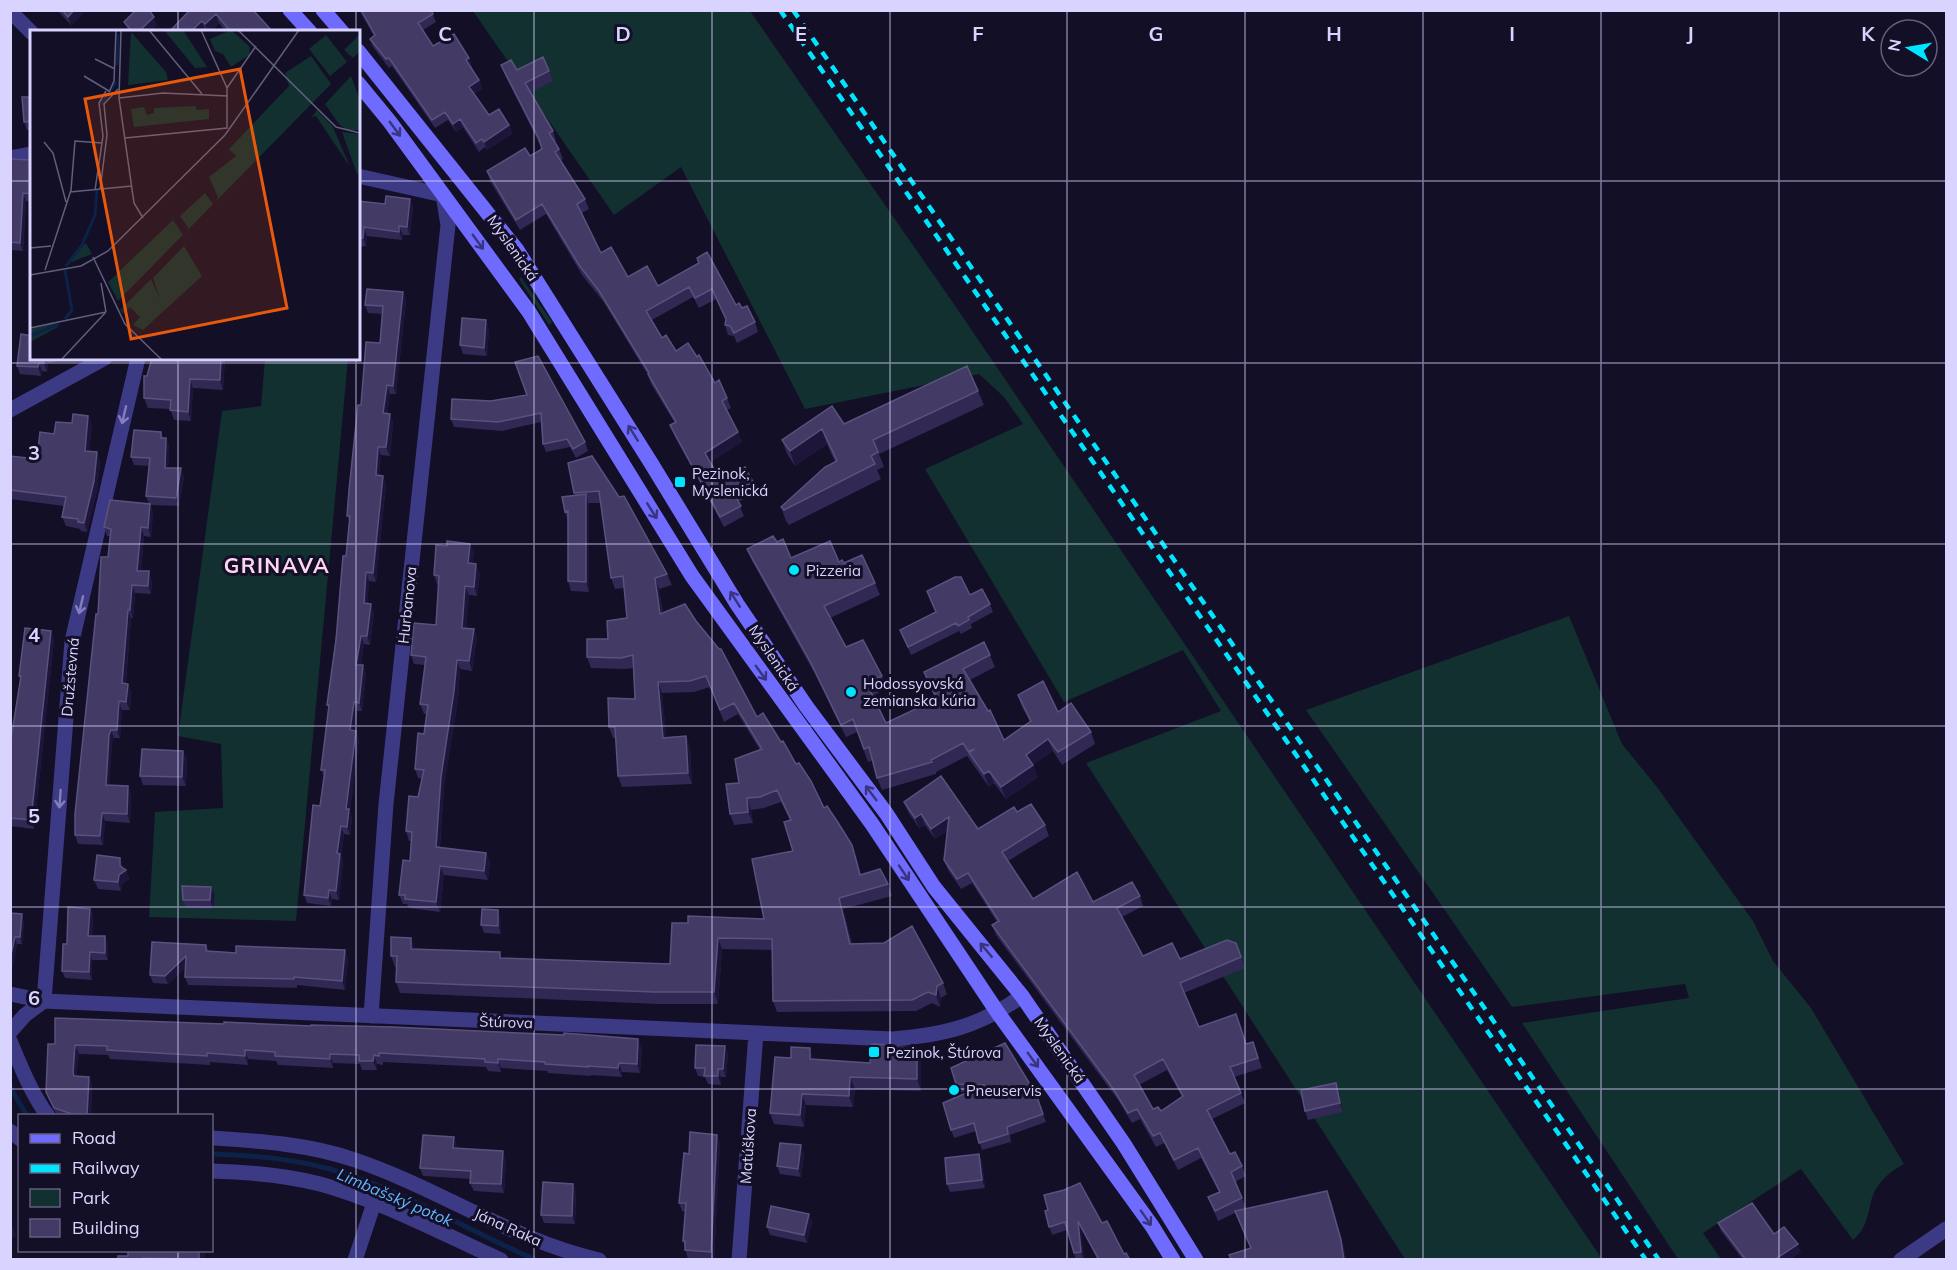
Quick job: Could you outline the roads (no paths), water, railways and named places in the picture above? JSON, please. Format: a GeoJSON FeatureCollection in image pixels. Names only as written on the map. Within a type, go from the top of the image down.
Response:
{"type":"FeatureCollection","features":[{"type":"Feature","properties":{"kind":"main road"},"geometry":{"type":"LineString","coordinates":[[290,10],[308,30]]}},
{"type":"Feature","properties":{"kind":"main road"},"geometry":{"type":"LineString","coordinates":[[323,10],[340,30]]}},
{"type":"Feature","properties":{"kind":"main road","name":"Myslenická"},"geometry":{"type":"LineString","coordinates":[[360,53],[517,249],[640,444],[737,604],[806,706],[886,813],[934,887],[1022,996],[1124,1144],[1196,1260]]}},
{"type":"Feature","properties":{"kind":"main road","name":"Myslenická"},"geometry":{"type":"LineString","coordinates":[[360,85],[390,122],[529,312],[692,576],[872,824],[998,1013],[1152,1226],[1173,1260]]}},
{"type":"Feature","properties":{"kind":"street"},"geometry":{"type":"LineString","coordinates":[[10,11],[30,31]]}},
{"type":"Feature","properties":{"kind":"street"},"geometry":{"type":"LineString","coordinates":[[10,158],[30,154]]}},
{"type":"Feature","properties":{"kind":"street"},"geometry":{"type":"LineString","coordinates":[[360,176],[443,195]]}},
{"type":"Feature","properties":{"kind":"street","name":"Hurbanova"},"geometry":{"type":"LineString","coordinates":[[371,1016],[386,804],[448,225],[443,195]]}},
{"type":"Feature","properties":{"kind":"street"},"geometry":{"type":"LineString","coordinates":[[10,410],[101,360]]}},
{"type":"Feature","properties":{"kind":"street","name":"Družstevná"},"geometry":{"type":"LineString","coordinates":[[44,1002],[72,641],[138,360]]}},
{"type":"Feature","properties":{"kind":"street","name":"Štúrova"},"geometry":{"type":"LineString","coordinates":[[10,994],[44,1002],[866,1038],[924,1037],[957,1029],[998,1013],[1022,996]]}},
{"type":"Feature","properties":{"kind":"street"},"geometry":{"type":"LineString","coordinates":[[10,1032],[25,1015],[44,1002]]}},
{"type":"Feature","properties":{"kind":"street","name":"Matúškova"},"geometry":{"type":"LineString","coordinates":[[739,1260],[756,1033]]}},
{"type":"Feature","properties":{"kind":"street"},"geometry":{"type":"LineString","coordinates":[[10,1041],[24,1074],[47,1114]]}},
{"type":"Feature","properties":{"kind":"street","name":"Jána Raka"},"geometry":{"type":"LineString","coordinates":[[213,1138],[319,1149],[354,1159],[396,1175],[549,1246],[599,1260]]}},
{"type":"Feature","properties":{"kind":"street"},"geometry":{"type":"LineString","coordinates":[[213,1171],[266,1174],[319,1184],[374,1203],[501,1260]]}},
{"type":"Feature","properties":{"kind":"street"},"geometry":{"type":"LineString","coordinates":[[355,1260],[374,1203]]}},
{"type":"Feature","properties":{"kind":"street"},"geometry":{"type":"LineString","coordinates":[[1901,1260],[1947,1229]]}},
{"type":"Feature","properties":{"kind":"waterway","name":"Limbašský potok"},"geometry":{"type":"LineString","coordinates":[[10,1087],[26,1114]]}},
{"type":"Feature","properties":{"kind":"waterway","name":"Limbašský potok"},"geometry":{"type":"LineString","coordinates":[[213,1154],[286,1160],[357,1177],[409,1199],[536,1260]]}},
{"type":"Feature","properties":{"kind":"railway"},"geometry":{"type":"LineString","coordinates":[[780,10],[1646,1260]]}},
{"type":"Feature","properties":{"kind":"railway"},"geometry":{"type":"LineString","coordinates":[[793,10],[1659,1260]]}},
{"type":"Feature","properties":{"kind":"place","name":"Pezinok, Myslenická"},"geometry":{"type":"Point","coordinates":[680,482]}},
{"type":"Feature","properties":{"kind":"place","name":"Pizzeria"},"geometry":{"type":"Point","coordinates":[794,570]}},
{"type":"Feature","properties":{"kind":"place","name":"Hodossyovská zemianska kúria"},"geometry":{"type":"Point","coordinates":[851,692]}},
{"type":"Feature","properties":{"kind":"place","name":"Pezinok, Štúrova"},"geometry":{"type":"Point","coordinates":[874,1052]}},
{"type":"Feature","properties":{"kind":"place","name":"Pneuservis"},"geometry":{"type":"Point","coordinates":[954,1090]}},
{"type":"Feature","properties":{"kind":"district","name":"GRINAVA"},"geometry":{"type":"Point","coordinates":[277,565]}}]}
